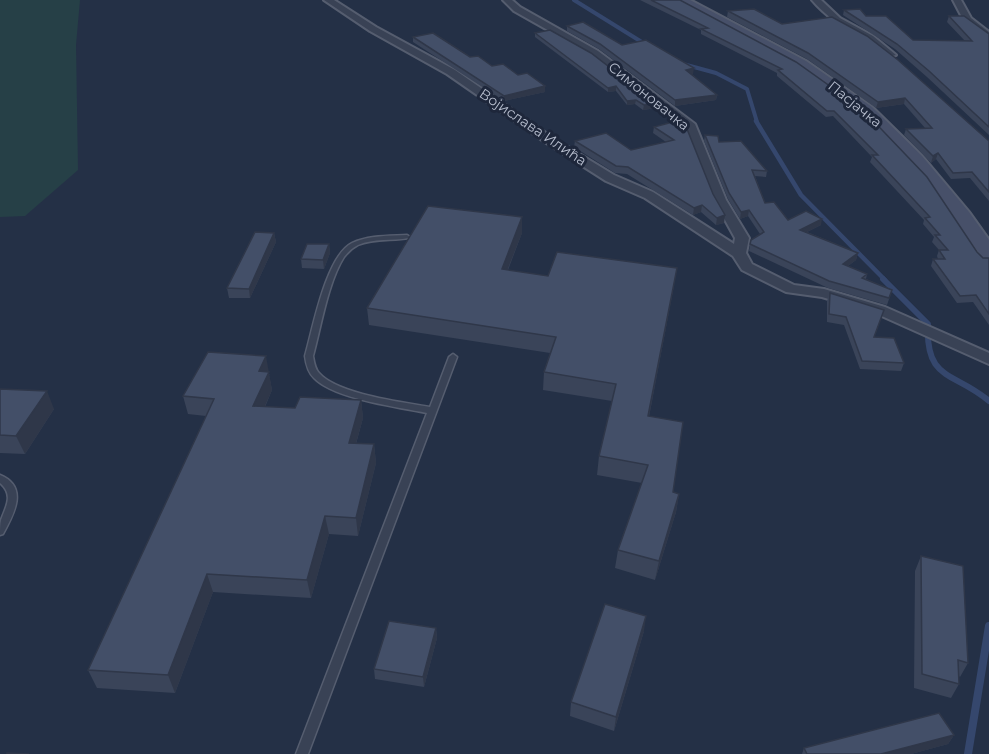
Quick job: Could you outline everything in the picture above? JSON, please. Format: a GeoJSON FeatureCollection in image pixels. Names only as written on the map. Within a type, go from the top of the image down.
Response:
{"type":"FeatureCollection","features":[{"type":"Feature","properties":{"kind":"main road","name":"Пасјачка"},"geometry":{"type":"LineString","coordinates":[[681,0],[813,71],[868,110],[951,202],[989,254]]}},
{"type":"Feature","properties":{"kind":"street","name":"Војислава Илића"},"geometry":{"type":"LineString","coordinates":[[328,0],[373,29],[451,72],[549,140],[610,178],[649,195],[739,253]]}},
{"type":"Feature","properties":{"kind":"street","name":"Симоновачка"},"geometry":{"type":"LineString","coordinates":[[507,0],[517,9],[595,53],[691,126],[720,200],[742,238],[739,253]]}},
{"type":"Feature","properties":{"kind":"street"},"geometry":{"type":"LineString","coordinates":[[816,0],[837,20],[870,38],[901,62]]}},
{"type":"Feature","properties":{"kind":"street"},"geometry":{"type":"LineString","coordinates":[[957,0],[967,19],[989,37]]}},
{"type":"Feature","properties":{"kind":"street"},"geometry":{"type":"LineString","coordinates":[[739,253],[747,267],[783,285],[856,302],[941,336],[989,359]]}},
{"type":"Feature","properties":{"kind":"lane"},"geometry":{"type":"LineString","coordinates":[[407,237],[369,239],[353,245],[342,253],[332,275],[309,356],[310,364],[320,379],[336,388],[433,411]]}},
{"type":"Feature","properties":{"kind":"lane"},"geometry":{"type":"LineString","coordinates":[[302,754],[453,357]]}},
{"type":"Feature","properties":{"kind":"lane"},"geometry":{"type":"LineString","coordinates":[[0,478],[11,488],[14,501],[0,531]]}},
{"type":"Feature","properties":{"kind":"green space"},"geometry":{"type":"Polygon","coordinates":[[[0,0],[80,0],[76,45],[78,170],[25,216],[0,217],[0,0]]]}},
{"type":"Feature","properties":{"kind":"building"},"geometry":{"type":"Polygon","coordinates":[[[651,0],[680,0],[796,62],[862,109],[927,177],[977,252],[983,258],[989,258],[989,314],[976,295],[960,296],[933,259],[945,259],[939,250],[948,250],[935,235],[940,235],[925,218],[930,217],[872,155],[878,155],[834,111],[827,111],[778,70],[782,69],[701,29],[708,28],[651,0]]]}},
{"type":"Feature","properties":{"kind":"building"},"geometry":{"type":"Polygon","coordinates":[[[754,9],[782,24],[832,17],[867,36],[898,60],[989,141],[989,192],[972,172],[953,173],[938,153],[933,156],[906,129],[932,128],[905,98],[878,102],[808,53],[728,11],[754,9]]]}},
{"type":"Feature","properties":{"kind":"building"},"geometry":{"type":"Polygon","coordinates":[[[860,9],[866,16],[886,16],[913,40],[972,41],[949,16],[964,16],[989,34],[989,127],[897,44],[844,10],[860,9]]]}},
{"type":"Feature","properties":{"kind":"building"},"geometry":{"type":"Polygon","coordinates":[[[583,22],[622,45],[646,40],[694,68],[686,70],[717,95],[675,100],[600,44],[567,26],[583,22]]]}},
{"type":"Feature","properties":{"kind":"building"},"geometry":{"type":"Polygon","coordinates":[[[550,30],[591,53],[657,104],[644,105],[636,100],[627,101],[616,86],[608,88],[535,33],[550,30]]]}},
{"type":"Feature","properties":{"kind":"building"},"geometry":{"type":"Polygon","coordinates":[[[433,33],[470,57],[478,56],[492,66],[503,64],[518,75],[527,73],[545,86],[504,96],[413,37],[433,33]]]}},
{"type":"Feature","properties":{"kind":"building"},"geometry":{"type":"Polygon","coordinates":[[[680,120],[685,124],[713,194],[725,215],[717,218],[702,205],[694,208],[628,167],[616,166],[575,141],[606,133],[631,150],[674,140],[654,127],[680,120]]]}},
{"type":"Feature","properties":{"kind":"building"},"geometry":{"type":"Polygon","coordinates":[[[705,135],[718,136],[719,142],[741,141],[767,171],[752,170],[765,203],[774,202],[788,220],[806,211],[822,219],[800,230],[858,253],[843,264],[867,274],[862,278],[892,290],[889,298],[829,281],[750,244],[751,240],[764,232],[749,210],[741,212],[729,193],[705,135]]]}},
{"type":"Feature","properties":{"kind":"building"},"geometry":{"type":"Polygon","coordinates":[[[428,206],[522,217],[502,269],[548,276],[557,252],[677,268],[648,416],[683,422],[673,492],[679,494],[659,561],[618,550],[648,465],[599,456],[616,384],[544,372],[556,337],[367,308],[428,206]]]}},
{"type":"Feature","properties":{"kind":"building"},"geometry":{"type":"Polygon","coordinates":[[[255,232],[274,233],[249,289],[227,288],[255,232]]]}},
{"type":"Feature","properties":{"kind":"building"},"geometry":{"type":"Polygon","coordinates":[[[307,244],[329,244],[323,260],[301,259],[307,244]]]}},
{"type":"Feature","properties":{"kind":"building"},"geometry":{"type":"Polygon","coordinates":[[[830,293],[884,310],[874,337],[894,338],[904,363],[862,361],[846,317],[829,314],[830,293]]]}},
{"type":"Feature","properties":{"kind":"building"},"geometry":{"type":"Polygon","coordinates":[[[208,352],[266,356],[259,371],[269,372],[253,406],[295,408],[300,397],[361,400],[349,443],[374,444],[356,518],[325,516],[307,580],[207,574],[168,675],[88,670],[214,399],[183,396],[208,352]]]}},
{"type":"Feature","properties":{"kind":"building"},"geometry":{"type":"Polygon","coordinates":[[[0,389],[47,391],[16,436],[0,435],[0,389]]]}},
{"type":"Feature","properties":{"kind":"building"},"geometry":{"type":"Polygon","coordinates":[[[921,556],[963,566],[968,663],[958,660],[959,684],[922,674],[921,556]]]}},
{"type":"Feature","properties":{"kind":"building"},"geometry":{"type":"Polygon","coordinates":[[[605,604],[646,616],[616,717],[571,702],[605,604]]]}},
{"type":"Feature","properties":{"kind":"building"},"geometry":{"type":"Polygon","coordinates":[[[389,621],[436,628],[423,677],[374,669],[389,621]]]}},
{"type":"Feature","properties":{"kind":"building"},"geometry":{"type":"Polygon","coordinates":[[[939,713],[954,735],[881,754],[807,754],[804,748],[939,713]]]}},
{"type":"Feature","properties":{"kind":"waterway"},"geometry":{"type":"LineString","coordinates":[[574,0],[645,44]]}},
{"type":"Feature","properties":{"kind":"waterway"},"geometry":{"type":"LineString","coordinates":[[683,64],[716,73],[747,89],[757,122]]}},
{"type":"Feature","properties":{"kind":"waterway"},"geometry":{"type":"LineString","coordinates":[[756,121],[801,195],[885,280]]}},
{"type":"Feature","properties":{"kind":"waterway"},"geometry":{"type":"LineString","coordinates":[[883,279],[928,324],[928,343],[931,356],[937,366],[944,373],[989,401]]}},
{"type":"Feature","properties":{"kind":"waterway"},"geometry":{"type":"LineString","coordinates":[[968,754],[989,626]]}}]}
